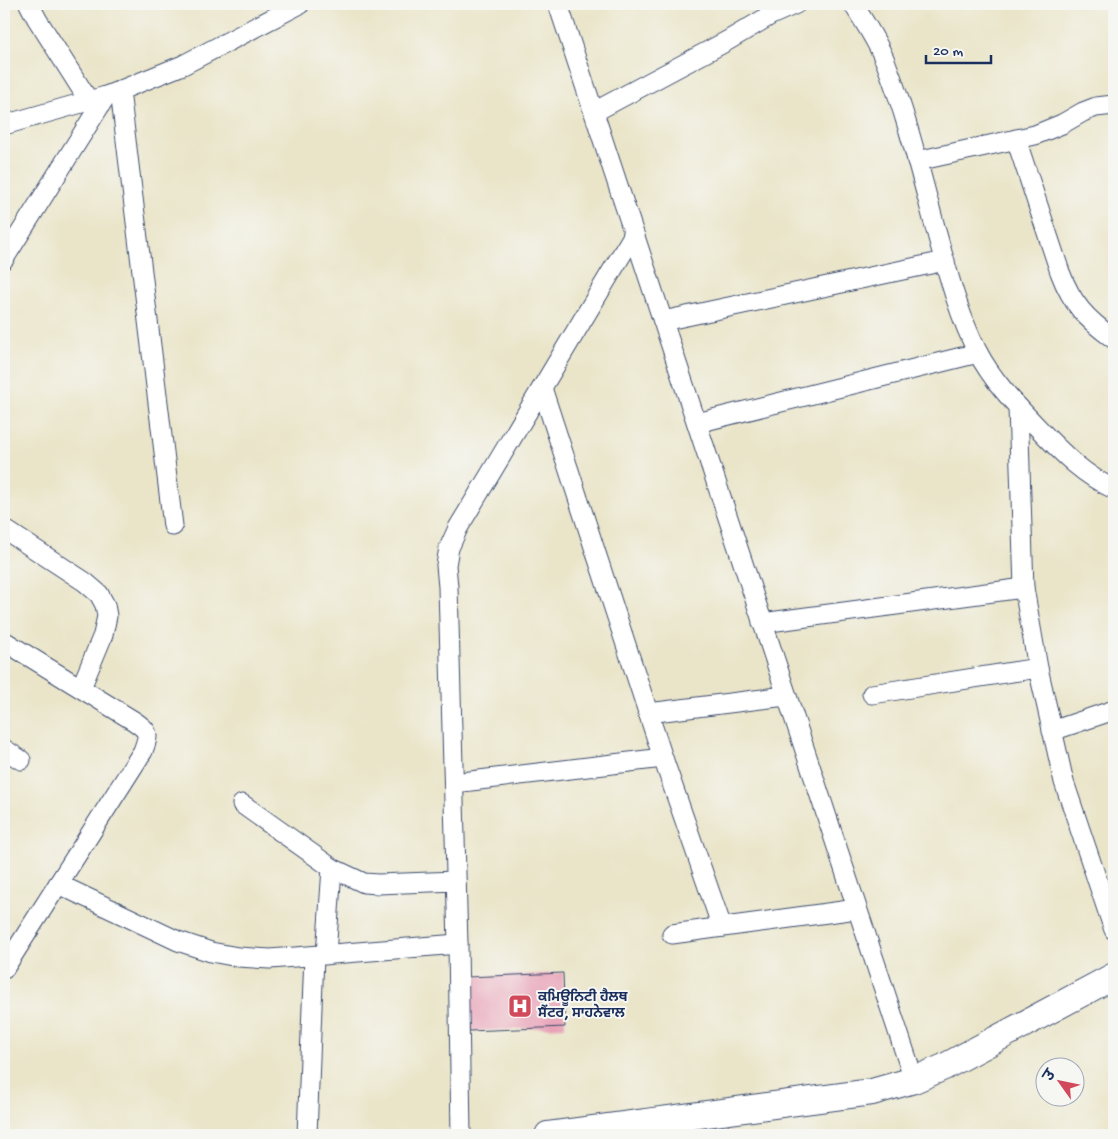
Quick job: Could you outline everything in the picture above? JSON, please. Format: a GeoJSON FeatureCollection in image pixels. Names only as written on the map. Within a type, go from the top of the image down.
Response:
{"type":"FeatureCollection","features":[{"type":"Feature","properties":{"kind":"street"},"geometry":{"type":"LineString","coordinates":[[29,4],[37,19],[105,96],[173,526]]}},
{"type":"Feature","properties":{"kind":"street"},"geometry":{"type":"LineString","coordinates":[[4,124],[105,96],[183,65],[300,4]]}},
{"type":"Feature","properties":{"kind":"street"},"geometry":{"type":"LineString","coordinates":[[558,4],[914,1080]]}},
{"type":"Feature","properties":{"kind":"street"},"geometry":{"type":"LineString","coordinates":[[594,112],[727,41],[771,15],[796,4]]}},
{"type":"Feature","properties":{"kind":"street"},"geometry":{"type":"LineString","coordinates":[[853,4],[876,42],[898,96],[962,318],[978,353],[994,378],[1018,407],[1068,458],[1081,470],[1114,489]]}},
{"type":"Feature","properties":{"kind":"street"},"geometry":{"type":"LineString","coordinates":[[4,259],[105,96]]}},
{"type":"Feature","properties":{"kind":"street"},"geometry":{"type":"LineString","coordinates":[[917,161],[1035,135],[1096,107],[1114,105]]}},
{"type":"Feature","properties":{"kind":"street"},"geometry":{"type":"LineString","coordinates":[[1016,139],[1066,288],[1073,301],[1085,316],[1114,339]]}},
{"type":"Feature","properties":{"kind":"street"},"geometry":{"type":"LineString","coordinates":[[461,1135],[454,783],[446,566],[449,548],[458,528],[634,234]]}},
{"type":"Feature","properties":{"kind":"street"},"geometry":{"type":"LineString","coordinates":[[663,321],[945,261]]}},
{"type":"Feature","properties":{"kind":"street"},"geometry":{"type":"LineString","coordinates":[[697,423],[978,353]]}},
{"type":"Feature","properties":{"kind":"street"},"geometry":{"type":"LineString","coordinates":[[542,388],[662,758],[722,927]]}},
{"type":"Feature","properties":{"kind":"street"},"geometry":{"type":"LineString","coordinates":[[1018,407],[1024,588],[1038,668],[1064,782],[1114,930]]}},
{"type":"Feature","properties":{"kind":"street"},"geometry":{"type":"LineString","coordinates":[[4,529],[86,582],[98,594],[104,605],[107,616],[103,634],[81,688]]}},
{"type":"Feature","properties":{"kind":"street"},"geometry":{"type":"LineString","coordinates":[[762,623],[1024,588]]}},
{"type":"Feature","properties":{"kind":"street"},"geometry":{"type":"LineString","coordinates":[[4,641],[145,728],[148,737],[143,751],[58,884],[6,959]]}},
{"type":"Feature","properties":{"kind":"street"},"geometry":{"type":"LineString","coordinates":[[872,694],[1038,668]]}},
{"type":"Feature","properties":{"kind":"street"},"geometry":{"type":"LineString","coordinates":[[648,713],[786,696]]}},
{"type":"Feature","properties":{"kind":"street"},"geometry":{"type":"LineString","coordinates":[[1052,731],[1114,710]]}},
{"type":"Feature","properties":{"kind":"street"},"geometry":{"type":"LineString","coordinates":[[4,749],[21,760]]}},
{"type":"Feature","properties":{"kind":"street"},"geometry":{"type":"LineString","coordinates":[[454,783],[662,758]]}},
{"type":"Feature","properties":{"kind":"street"},"geometry":{"type":"LineString","coordinates":[[242,804],[332,868],[364,883],[456,880]]}},
{"type":"Feature","properties":{"kind":"street"},"geometry":{"type":"LineString","coordinates":[[307,1135],[320,955],[332,868]]}},
{"type":"Feature","properties":{"kind":"street"},"geometry":{"type":"LineString","coordinates":[[58,884],[178,941],[211,952],[238,958],[270,959],[458,944]]}},
{"type":"Feature","properties":{"kind":"street"},"geometry":{"type":"LineString","coordinates":[[672,934],[857,909]]}},
{"type":"Feature","properties":{"kind":"street"},"geometry":{"type":"LineString","coordinates":[[548,1135],[872,1092],[914,1080],[969,1054],[1114,976]]}},
{"type":"Feature","properties":{"kind":"building"},"geometry":{"type":"Polygon","coordinates":[[[563,973],[565,1027],[469,1031],[467,977],[563,973]]]}},
{"type":"Feature","properties":{"kind":"place","name":"ਕਮਿਊਨਿਟੀ ਹੈਲਥ ਸੈਂਟਰ, ਸਾਹਨੇਵਾਲ"},"geometry":{"type":"Point","coordinates":[520,1006]}}]}
